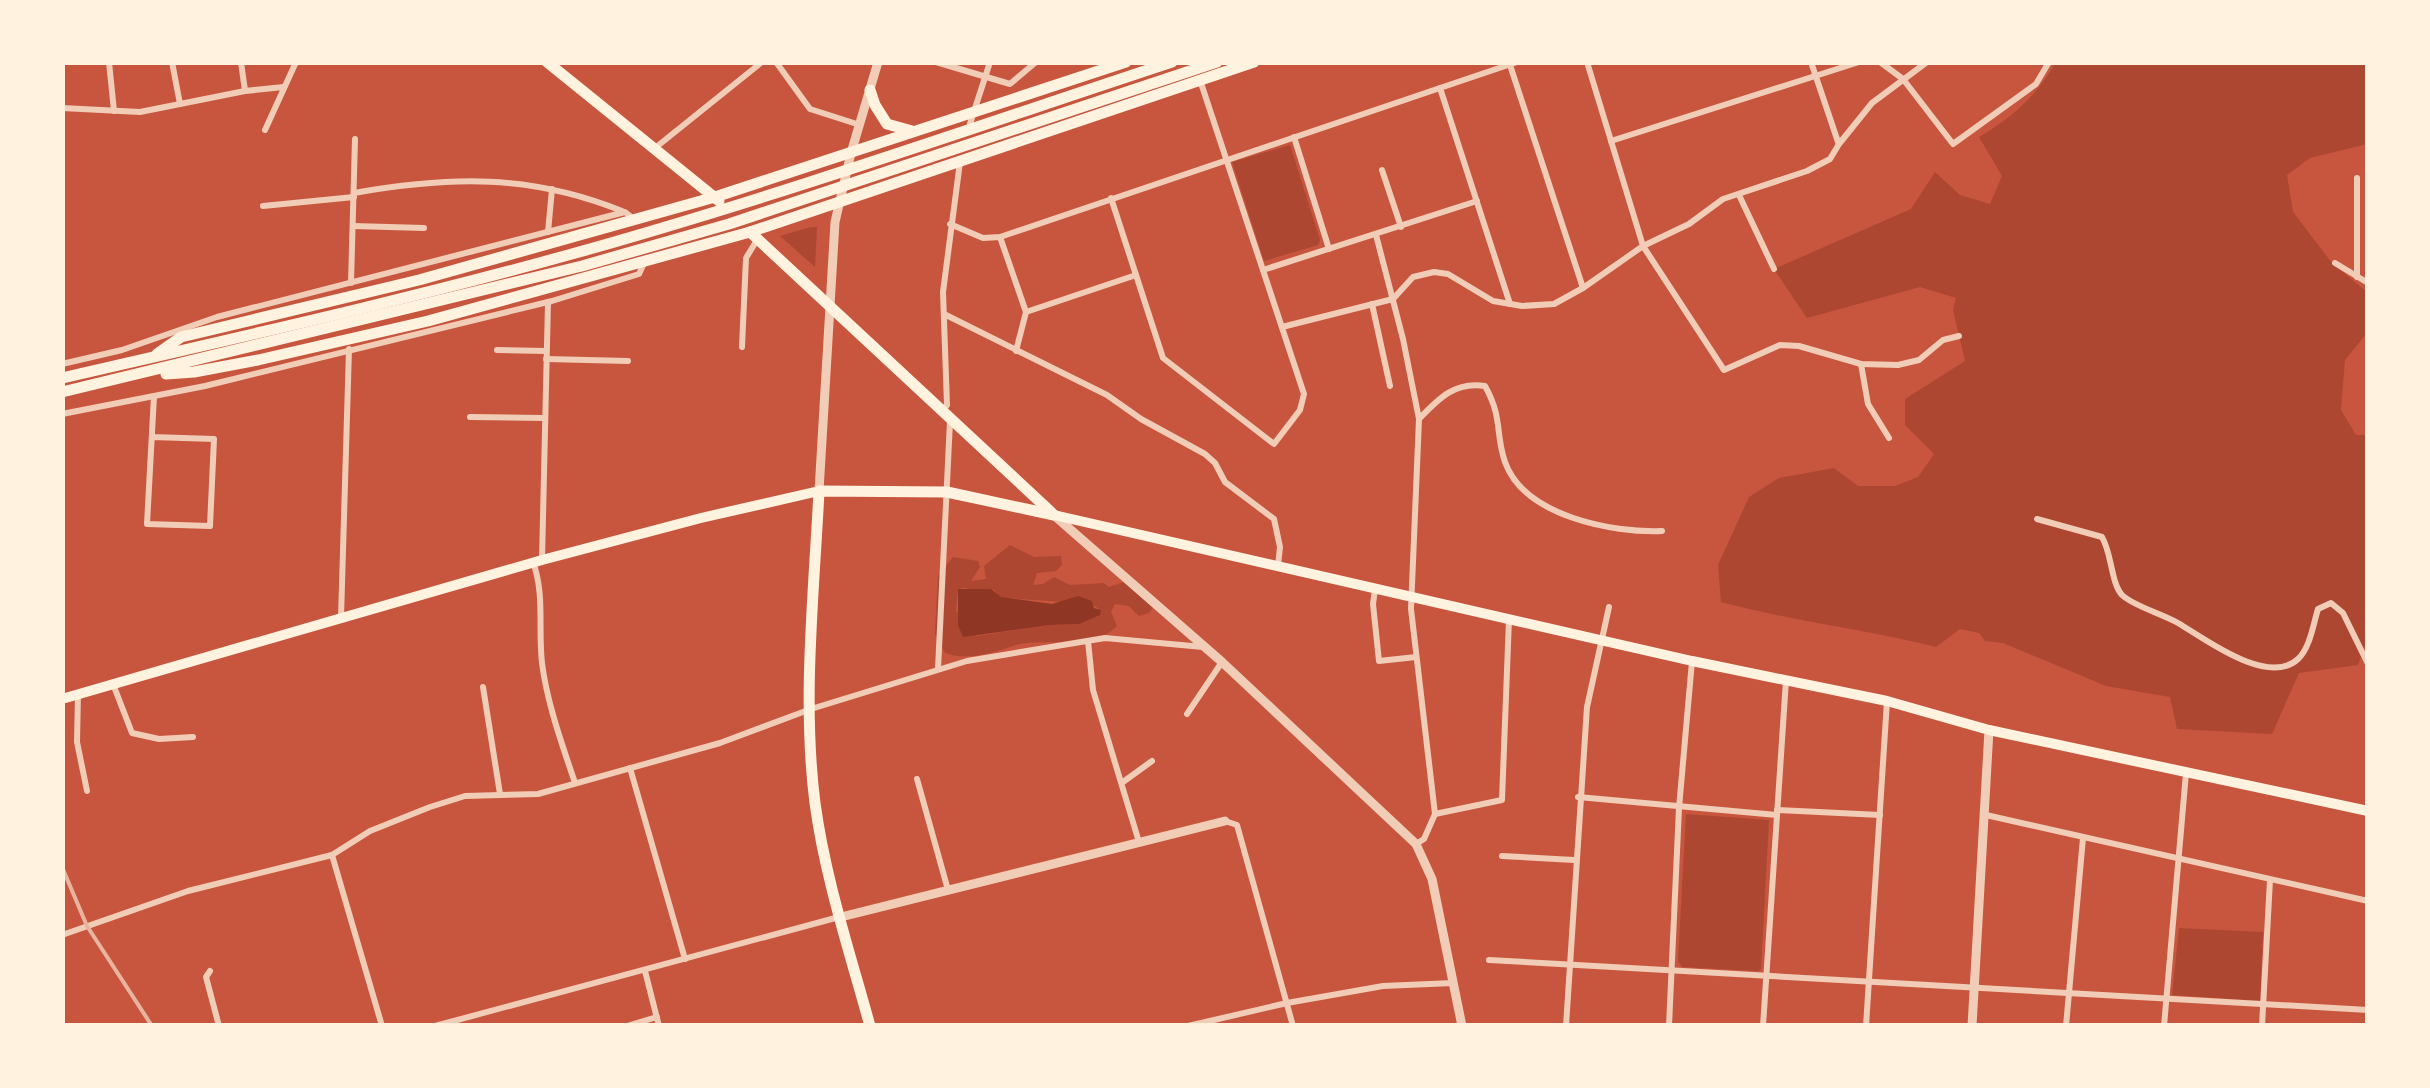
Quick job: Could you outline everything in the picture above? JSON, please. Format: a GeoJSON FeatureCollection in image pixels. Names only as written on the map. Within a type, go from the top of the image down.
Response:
{"type":"FeatureCollection","features":[{"type":"Feature","properties":{"kind":"main road"},"geometry":{"type":"LineString","coordinates":[[547,62],[714,198],[1054,515]]}},
{"type":"Feature","properties":{"kind":"main road"},"geometry":{"type":"LineString","coordinates":[[154,357],[181,337],[420,280],[630,216],[714,198],[1126,62]]}},
{"type":"Feature","properties":{"kind":"main road"},"geometry":{"type":"LineString","coordinates":[[62,378],[246,338],[577,253],[721,210],[1172,62]]}},
{"type":"Feature","properties":{"kind":"main road"},"geometry":{"type":"LineString","coordinates":[[62,392],[490,290],[729,224],[1217,62]]}},
{"type":"Feature","properties":{"kind":"main road"},"geometry":{"type":"LineString","coordinates":[[132,377],[194,372],[428,321],[645,261],[754,236],[840,200],[1254,62]]}},
{"type":"Feature","properties":{"kind":"main road"},"geometry":{"type":"LineString","coordinates":[[870,90],[874,105],[887,124],[918,131]]}},
{"type":"Feature","properties":{"kind":"main road"},"geometry":{"type":"LineString","coordinates":[[818,491],[811,709],[815,802],[840,917],[870,1026]]}},
{"type":"Feature","properties":{"kind":"main road"},"geometry":{"type":"LineString","coordinates":[[62,699],[537,561],[701,518],[818,491],[948,492],[1887,702],[1989,730],[2368,812]]}},
{"type":"Feature","properties":{"kind":"street"},"geometry":{"type":"LineString","coordinates":[[109,62],[114,111]]}},
{"type":"Feature","properties":{"kind":"street"},"geometry":{"type":"LineString","coordinates":[[172,62],[180,104]]}},
{"type":"Feature","properties":{"kind":"street"},"geometry":{"type":"LineString","coordinates":[[241,62],[245,91]]}},
{"type":"Feature","properties":{"kind":"street"},"geometry":{"type":"LineString","coordinates":[[265,130],[296,62]]}},
{"type":"Feature","properties":{"kind":"street"},"geometry":{"type":"LineString","coordinates":[[655,148],[762,62]]}},
{"type":"Feature","properties":{"kind":"street"},"geometry":{"type":"LineString","coordinates":[[776,62],[810,109],[860,126]]}},
{"type":"Feature","properties":{"kind":"street"},"geometry":{"type":"LineString","coordinates":[[818,491],[835,222],[878,62]]}},
{"type":"Feature","properties":{"kind":"street"},"geometry":{"type":"LineString","coordinates":[[936,62],[1010,84],[1036,62]]}},
{"type":"Feature","properties":{"kind":"street"},"geometry":{"type":"LineString","coordinates":[[938,669],[948,492],[944,314],[950,224],[960,162],[990,62]]}},
{"type":"Feature","properties":{"kind":"street"},"geometry":{"type":"LineString","coordinates":[[1587,62],[1643,246],[1724,370],[1780,345],[1799,346],[1861,364],[1908,363],[1919,360],[1943,340],[1960,336]]}},
{"type":"Feature","properties":{"kind":"street"},"geometry":{"type":"LineString","coordinates":[[1811,62],[1839,144]]}},
{"type":"Feature","properties":{"kind":"street"},"geometry":{"type":"LineString","coordinates":[[1610,141],[1860,62]]}},
{"type":"Feature","properties":{"kind":"street"},"geometry":{"type":"LineString","coordinates":[[1880,62],[1904,78],[1953,144],[2036,84],[2049,62]]}},
{"type":"Feature","properties":{"kind":"street"},"geometry":{"type":"LineString","coordinates":[[1282,327],[1393,299],[1413,277],[1440,272],[1493,301],[1510,305],[1554,304],[1643,246],[1690,224],[1723,200],[1830,159],[1872,104],[1928,62]]}},
{"type":"Feature","properties":{"kind":"street"},"geometry":{"type":"LineString","coordinates":[[950,224],[983,238],[1000,237],[1514,64],[1583,288]]}},
{"type":"Feature","properties":{"kind":"street"},"geometry":{"type":"LineString","coordinates":[[1111,198],[1163,358],[1274,444],[1300,410],[1304,394],[1200,80]]}},
{"type":"Feature","properties":{"kind":"street"},"geometry":{"type":"LineString","coordinates":[[62,108],[140,112],[284,87]]}},
{"type":"Feature","properties":{"kind":"street"},"geometry":{"type":"LineString","coordinates":[[1440,88],[1510,305]]}},
{"type":"Feature","properties":{"kind":"street"},"geometry":{"type":"LineString","coordinates":[[1294,137],[1329,249]]}},
{"type":"Feature","properties":{"kind":"street"},"geometry":{"type":"LineString","coordinates":[[351,283],[355,139]]}},
{"type":"Feature","properties":{"kind":"street"},"geometry":{"type":"LineString","coordinates":[[1382,170],[1401,226]]}},
{"type":"Feature","properties":{"kind":"street"},"geometry":{"type":"LineString","coordinates":[[2356,178],[2357,277]]}},
{"type":"Feature","properties":{"kind":"street"},"geometry":{"type":"LineString","coordinates":[[264,206],[456,180],[512,181],[588,198],[630,216]]}},
{"type":"Feature","properties":{"kind":"street"},"geometry":{"type":"LineString","coordinates":[[548,232],[552,189]]}},
{"type":"Feature","properties":{"kind":"street"},"geometry":{"type":"LineString","coordinates":[[1739,195],[1774,269]]}},
{"type":"Feature","properties":{"kind":"street"},"geometry":{"type":"LineString","coordinates":[[1263,270],[1477,201]]}},
{"type":"Feature","properties":{"kind":"street"},"geometry":{"type":"LineString","coordinates":[[62,364],[122,350],[217,317],[548,232],[630,216]]}},
{"type":"Feature","properties":{"kind":"street"},"geometry":{"type":"LineString","coordinates":[[353,226],[424,228]]}},
{"type":"Feature","properties":{"kind":"street"},"geometry":{"type":"LineString","coordinates":[[1376,235],[1419,418],[1411,596],[1435,814],[1424,839],[1416,844]]}},
{"type":"Feature","properties":{"kind":"street"},"geometry":{"type":"LineString","coordinates":[[742,346],[746,258],[754,236]]}},
{"type":"Feature","properties":{"kind":"street"},"geometry":{"type":"LineString","coordinates":[[1000,237],[1026,312],[1016,351]]}},
{"type":"Feature","properties":{"kind":"street"},"geometry":{"type":"LineString","coordinates":[[62,414],[154,396],[548,302],[639,274],[645,261]]}},
{"type":"Feature","properties":{"kind":"street"},"geometry":{"type":"LineString","coordinates":[[2335,263],[2368,284]]}},
{"type":"Feature","properties":{"kind":"street"},"geometry":{"type":"LineString","coordinates":[[1026,312],[1136,275]]}},
{"type":"Feature","properties":{"kind":"street"},"geometry":{"type":"LineString","coordinates":[[548,302],[537,561],[542,662],[575,783]]}},
{"type":"Feature","properties":{"kind":"street"},"geometry":{"type":"LineString","coordinates":[[1372,304],[1390,386]]}},
{"type":"Feature","properties":{"kind":"street"},"geometry":{"type":"LineString","coordinates":[[944,314],[1107,395],[1140,419],[1205,454],[1216,463],[1225,482],[1274,520],[1280,547],[1278,566]]}},
{"type":"Feature","properties":{"kind":"street"},"geometry":{"type":"LineString","coordinates":[[341,618],[349,349]]}},
{"type":"Feature","properties":{"kind":"street"},"geometry":{"type":"LineString","coordinates":[[497,350],[628,361]]}},
{"type":"Feature","properties":{"kind":"street"},"geometry":{"type":"LineString","coordinates":[[1861,364],[1868,404],[1888,438]]}},
{"type":"Feature","properties":{"kind":"street"},"geometry":{"type":"LineString","coordinates":[[1419,418],[1450,390],[1472,384],[1485,386],[1500,420],[1506,463],[1524,490],[1573,518],[1596,525],[1632,532],[1662,531]]}},
{"type":"Feature","properties":{"kind":"street"},"geometry":{"type":"LineString","coordinates":[[152,437],[214,439],[210,526],[147,524],[154,396]]}},
{"type":"Feature","properties":{"kind":"street"},"geometry":{"type":"LineString","coordinates":[[470,418],[544,418]]}},
{"type":"Feature","properties":{"kind":"street"},"geometry":{"type":"LineString","coordinates":[[1054,515],[1222,662],[1416,844],[1432,879],[1462,1026]]}},
{"type":"Feature","properties":{"kind":"street"},"geometry":{"type":"LineString","coordinates":[[2037,519],[2102,537],[2110,554],[2116,586],[2123,596],[2156,610],[2254,666],[2276,668],[2297,660],[2306,648],[2318,609],[2331,603],[2343,612],[2368,664]]}},
{"type":"Feature","properties":{"kind":"street"},"geometry":{"type":"LineString","coordinates":[[1375,588],[1379,660],[1416,656]]}},
{"type":"Feature","properties":{"kind":"street"},"geometry":{"type":"LineString","coordinates":[[1566,1026],[1586,707],[1609,607]]}},
{"type":"Feature","properties":{"kind":"street"},"geometry":{"type":"LineString","coordinates":[[1435,814],[1502,800],[1509,619]]}},
{"type":"Feature","properties":{"kind":"street"},"geometry":{"type":"LineString","coordinates":[[62,934],[188,892],[332,855],[402,816],[465,796],[538,794],[720,743],[811,709],[967,661],[1105,638],[1204,647]]}},
{"type":"Feature","properties":{"kind":"street"},"geometry":{"type":"LineString","coordinates":[[1088,640],[1093,690],[1139,842]]}},
{"type":"Feature","properties":{"kind":"street"},"geometry":{"type":"LineString","coordinates":[[1669,1026],[1679,808],[1692,661]]}},
{"type":"Feature","properties":{"kind":"street"},"geometry":{"type":"LineString","coordinates":[[1188,714],[1222,662]]}},
{"type":"Feature","properties":{"kind":"street"},"geometry":{"type":"LineString","coordinates":[[1763,1026],[1786,680]]}},
{"type":"Feature","properties":{"kind":"street"},"geometry":{"type":"LineString","coordinates":[[113,684],[132,732],[159,739],[193,737]]}},
{"type":"Feature","properties":{"kind":"street"},"geometry":{"type":"LineString","coordinates":[[483,687],[500,794]]}},
{"type":"Feature","properties":{"kind":"street"},"geometry":{"type":"LineString","coordinates":[[78,694],[78,742],[86,791]]}},
{"type":"Feature","properties":{"kind":"street"},"geometry":{"type":"LineString","coordinates":[[1866,1026],[1887,702]]}},
{"type":"Feature","properties":{"kind":"street"},"geometry":{"type":"LineString","coordinates":[[1972,1026],[1989,730]]}},
{"type":"Feature","properties":{"kind":"street"},"geometry":{"type":"LineString","coordinates":[[1123,782],[1152,761]]}},
{"type":"Feature","properties":{"kind":"street"},"geometry":{"type":"LineString","coordinates":[[630,768],[684,959]]}},
{"type":"Feature","properties":{"kind":"street"},"geometry":{"type":"LineString","coordinates":[[2164,1026],[2186,772]]}},
{"type":"Feature","properties":{"kind":"street"},"geometry":{"type":"LineString","coordinates":[[917,779],[948,890]]}},
{"type":"Feature","properties":{"kind":"street"},"geometry":{"type":"LineString","coordinates":[[1578,798],[1679,808],[1880,815]]}},
{"type":"Feature","properties":{"kind":"street"},"geometry":{"type":"LineString","coordinates":[[1986,815],[2368,902]]}},
{"type":"Feature","properties":{"kind":"street"},"geometry":{"type":"LineString","coordinates":[[435,1026],[840,917],[1225,821],[1237,825],[1293,1026]]}},
{"type":"Feature","properties":{"kind":"street"},"geometry":{"type":"LineString","coordinates":[[2066,1026],[2084,838]]}},
{"type":"Feature","properties":{"kind":"street"},"geometry":{"type":"LineString","coordinates":[[332,855],[382,1026]]}},
{"type":"Feature","properties":{"kind":"street"},"geometry":{"type":"LineString","coordinates":[[1502,856],[1574,860]]}},
{"type":"Feature","properties":{"kind":"street"},"geometry":{"type":"LineString","coordinates":[[2262,1026],[2270,880]]}},
{"type":"Feature","properties":{"kind":"street"},"geometry":{"type":"LineString","coordinates":[[1489,960],[2368,1010]]}},
{"type":"Feature","properties":{"kind":"street"},"geometry":{"type":"LineString","coordinates":[[210,971],[206,977],[220,1026]]}},
{"type":"Feature","properties":{"kind":"street"},"geometry":{"type":"LineString","coordinates":[[627,1026],[658,1021],[645,971]]}},
{"type":"Feature","properties":{"kind":"street"},"geometry":{"type":"LineString","coordinates":[[1190,1025],[1383,986],[1455,983]]}},
{"type":"Feature","properties":{"kind":"shaded area"},"geometry":{"type":"Polygon","coordinates":[[[2055,63],[2367,63],[2367,144],[2310,158],[2287,175],[2293,212],[2332,263],[2367,292],[2367,333],[2345,360],[2341,410],[2356,435],[2367,435],[2367,639],[2358,665],[2299,673],[2272,734],[2177,729],[2170,697],[2106,686],[2003,643],[1985,641],[1979,633],[1960,629],[1936,647],[1721,602],[1718,565],[1749,497],[1779,478],[1834,468],[1858,486],[1895,486],[1918,477],[1934,454],[1905,425],[1905,399],[1965,361],[1953,310],[1956,298],[1920,287],[1807,318],[1774,269],[1911,209],[1935,172],[1960,195],[1990,204],[2002,176],[1979,137],[2023,105],[2055,63]]]}},
{"type":"Feature","properties":{"kind":"shaded area"},"geometry":{"type":"Polygon","coordinates":[[[1290,145],[1320,240],[1318,245],[1264,261],[1232,162],[1290,145]]]}},
{"type":"Feature","properties":{"kind":"shaded area"},"geometry":{"type":"Polygon","coordinates":[[[817,227],[815,267],[780,236],[817,227]]]}},
{"type":"Feature","properties":{"kind":"shaded area"},"geometry":{"type":"Polygon","coordinates":[[[1010,545],[1034,557],[1061,556],[1062,565],[1056,571],[1037,573],[1033,585],[1054,577],[1070,585],[1104,583],[1109,587],[1124,582],[1153,607],[1139,616],[1129,606],[1115,604],[1111,612],[1117,626],[1094,639],[1024,643],[970,656],[945,653],[935,634],[938,576],[953,557],[978,561],[980,567],[971,581],[986,579],[984,566],[1010,545]],[[958,589],[956,611],[977,636],[1079,624],[1099,609],[1092,604],[1007,598],[999,597],[994,590],[958,589]]]}},
{"type":"Feature","properties":{"kind":"shaded area"},"geometry":{"type":"Polygon","coordinates":[[[958,589],[991,589],[1001,597],[1052,604],[1078,596],[1092,601],[1094,608],[1101,610],[1100,615],[1079,624],[963,637],[958,625],[958,589]]]}},
{"type":"Feature","properties":{"kind":"shaded area"},"geometry":{"type":"Polygon","coordinates":[[[1686,814],[1769,820],[1758,971],[1682,967],[1678,961],[1686,814]]]}},
{"type":"Feature","properties":{"kind":"shaded area"},"geometry":{"type":"Polygon","coordinates":[[[2179,928],[2263,932],[2260,1001],[2172,995],[2179,928]]]}},
{"type":"Feature","properties":{"kind":"railway"},"geometry":{"type":"LineString","coordinates":[[62,867],[87,926],[152,1026]]}}]}
